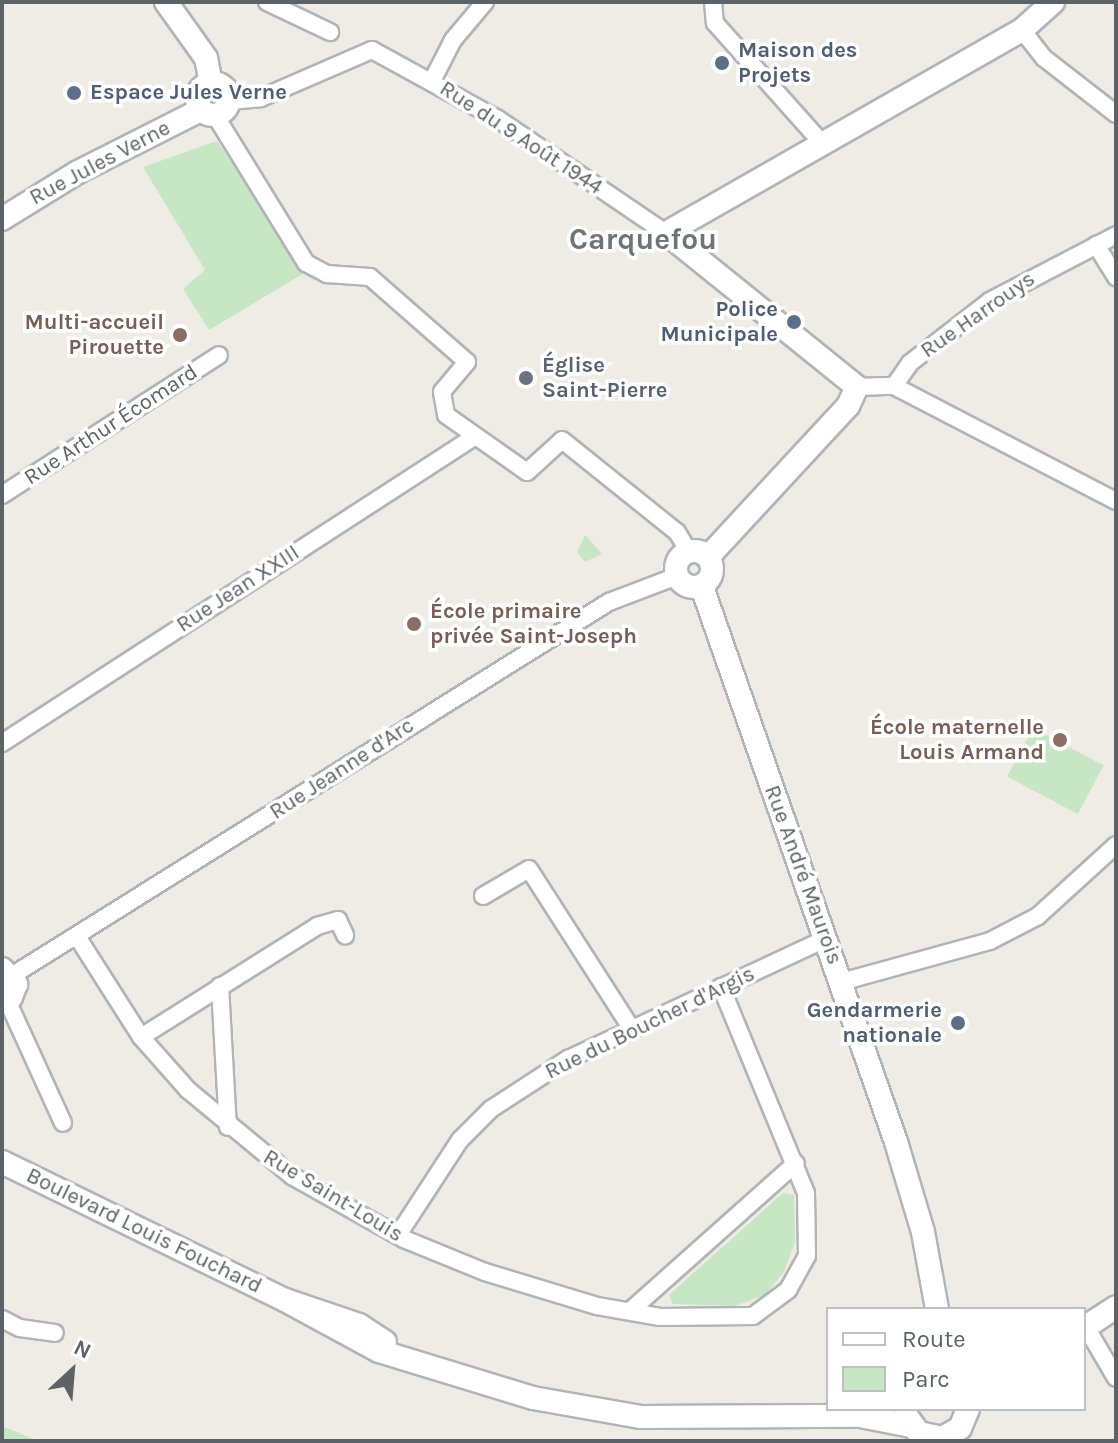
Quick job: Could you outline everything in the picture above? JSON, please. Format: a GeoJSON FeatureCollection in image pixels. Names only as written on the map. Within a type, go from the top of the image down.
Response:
{"type":"FeatureCollection","features":[{"type":"Feature","properties":{"kind":"street"},"geometry":{"type":"LineString","coordinates":[[166,2],[206,58],[211,83],[198,91],[215,109],[306,263],[327,274],[357,273],[377,281],[467,362],[442,392],[446,415],[474,437],[527,472],[562,440],[677,532],[698,553],[711,571],[702,587],[681,583],[676,564],[698,553],[848,406],[857,387]]}},
{"type":"Feature","properties":{"kind":"street"},"geometry":{"type":"LineString","coordinates":[[267,2],[330,32]]}},
{"type":"Feature","properties":{"kind":"street"},"geometry":{"type":"LineString","coordinates":[[432,81],[453,40],[485,2]]}},
{"type":"Feature","properties":{"kind":"street"},"geometry":{"type":"LineString","coordinates":[[713,2],[715,23],[820,141]]}},
{"type":"Feature","properties":{"kind":"street"},"geometry":{"type":"LineString","coordinates":[[1053,2],[1022,30],[820,141],[666,233],[712,275],[857,387],[894,386],[1116,501]]}},
{"type":"Feature","properties":{"kind":"street"},"geometry":{"type":"LineString","coordinates":[[1022,30],[1044,58],[1116,114]]}},
{"type":"Feature","properties":{"kind":"street","name":"Rue du 9 Août 1944"},"geometry":{"type":"LineString","coordinates":[[372,50],[432,81],[666,233]]}},
{"type":"Feature","properties":{"kind":"street","name":"Rue Jules Verne"},"geometry":{"type":"LineString","coordinates":[[2,219],[67,178],[215,109],[261,98],[372,50]]}},
{"type":"Feature","properties":{"kind":"street","name":"Rue Harrouys"},"geometry":{"type":"LineString","coordinates":[[894,386],[910,363],[990,301],[1116,235]]}},
{"type":"Feature","properties":{"kind":"street"},"geometry":{"type":"LineString","coordinates":[[1096,245],[1116,277]]}},
{"type":"Feature","properties":{"kind":"street","name":"Rue Arthur Écomard"},"geometry":{"type":"LineString","coordinates":[[2,495],[219,355]]}},
{"type":"Feature","properties":{"kind":"street","name":"Rue Jean XXIII"},"geometry":{"type":"LineString","coordinates":[[2,743],[474,437]]}},
{"type":"Feature","properties":{"kind":"street","name":"Rue Jeanne d'Arc"},"geometry":{"type":"LineString","coordinates":[[4,1000],[16,989],[8,972],[78,938],[609,602],[677,576]]}},
{"type":"Feature","properties":{"kind":"street","name":"Rue André Maurois"},"geometry":{"type":"LineString","coordinates":[[702,587],[896,1142],[923,1232],[936,1307]]}},
{"type":"Feature","properties":{"kind":"street"},"geometry":{"type":"LineString","coordinates":[[841,982],[990,941],[1038,916],[1116,845]]}},
{"type":"Feature","properties":{"kind":"street"},"geometry":{"type":"LineString","coordinates":[[483,896],[529,869],[631,1028]]}},
{"type":"Feature","properties":{"kind":"street"},"geometry":{"type":"LineString","coordinates":[[141,1037],[317,926],[338,920],[345,935]]}},
{"type":"Feature","properties":{"kind":"street","name":"Rue Saint-Louis"},"geometry":{"type":"LineString","coordinates":[[78,938],[141,1037],[228,1127],[292,1176],[398,1235],[485,1272],[630,1311],[740,1319],[776,1302],[800,1272],[810,1236],[806,1193],[796,1163],[721,987]]}},
{"type":"Feature","properties":{"kind":"street","name":"Rue du Boucher d'Argis"},"geometry":{"type":"LineString","coordinates":[[398,1235],[460,1140],[491,1109],[631,1028],[825,939]]}},
{"type":"Feature","properties":{"kind":"street"},"geometry":{"type":"LineString","coordinates":[[220,986],[228,1127]]}},
{"type":"Feature","properties":{"kind":"street"},"geometry":{"type":"LineString","coordinates":[[4,1000],[63,1123]]}},
{"type":"Feature","properties":{"kind":"street","name":"Boulevard Louis Fouchard"},"geometry":{"type":"LineString","coordinates":[[2,1162],[285,1300],[346,1337],[505,1392],[620,1414],[722,1420],[877,1418],[918,1428]]}},
{"type":"Feature","properties":{"kind":"street"},"geometry":{"type":"LineString","coordinates":[[630,1311],[796,1163]]}},
{"type":"Feature","properties":{"kind":"street"},"geometry":{"type":"LineString","coordinates":[[1086,1326],[1116,1307]]}},
{"type":"Feature","properties":{"kind":"street"},"geometry":{"type":"LineString","coordinates":[[2,1319],[20,1328],[55,1333]]}},
{"type":"Feature","properties":{"kind":"street"},"geometry":{"type":"LineString","coordinates":[[1086,1329],[1116,1378]]}},
{"type":"Feature","properties":{"kind":"street","name":"Boulevard Louis Fouchard"},"geometry":{"type":"LineString","coordinates":[[825,1418],[844,1411]]}},
{"type":"Feature","properties":{"kind":"street"},"geometry":{"type":"LineString","coordinates":[[918,1428],[955,1432],[967,1411]]}},
{"type":"Feature","properties":{"kind":"green space"},"geometry":{"type":"Polygon","coordinates":[[[217,141],[306,272],[209,330],[183,289],[205,270],[143,167],[217,141]]]}},
{"type":"Feature","properties":{"kind":"green space"},"geometry":{"type":"Polygon","coordinates":[[[585,535],[602,554],[585,562],[577,552],[585,535]]]}},
{"type":"Feature","properties":{"kind":"green space"},"geometry":{"type":"Polygon","coordinates":[[[1033,728],[1104,766],[1078,814],[1007,777],[1033,728]]]}},
{"type":"Feature","properties":{"kind":"green space"},"geometry":{"type":"Polygon","coordinates":[[[783,1193],[794,1195],[795,1242],[784,1272],[765,1295],[735,1306],[673,1304],[669,1295],[783,1193]]]}},
{"type":"Feature","properties":{"kind":"green space"},"geometry":{"type":"Polygon","coordinates":[[[2,1426],[38,1441],[2,1441],[2,1426]]]}},
{"type":"Feature","properties":{"kind":"place","name":"Maison des Projets"},"geometry":{"type":"Point","coordinates":[722,63]}},
{"type":"Feature","properties":{"kind":"place","name":"Espace Jules Verne"},"geometry":{"type":"Point","coordinates":[74,93]}},
{"type":"Feature","properties":{"kind":"place","name":"Police Municipale"},"geometry":{"type":"Point","coordinates":[794,322]}},
{"type":"Feature","properties":{"kind":"place","name":"Multi-accueil Pirouette"},"geometry":{"type":"Point","coordinates":[180,335]}},
{"type":"Feature","properties":{"kind":"place","name":"Église Saint-Pierre"},"geometry":{"type":"Point","coordinates":[526,378]}},
{"type":"Feature","properties":{"kind":"place","name":"École primaire privée Saint-Joseph"},"geometry":{"type":"Point","coordinates":[414,624]}},
{"type":"Feature","properties":{"kind":"place","name":"École maternelle Louis Armand"},"geometry":{"type":"Point","coordinates":[1060,740]}},
{"type":"Feature","properties":{"kind":"place","name":"Gendarmerie nationale"},"geometry":{"type":"Point","coordinates":[958,1023]}},
{"type":"Feature","properties":{"kind":"district","name":"Carquefou"},"geometry":{"type":"Point","coordinates":[643,239]}}]}
